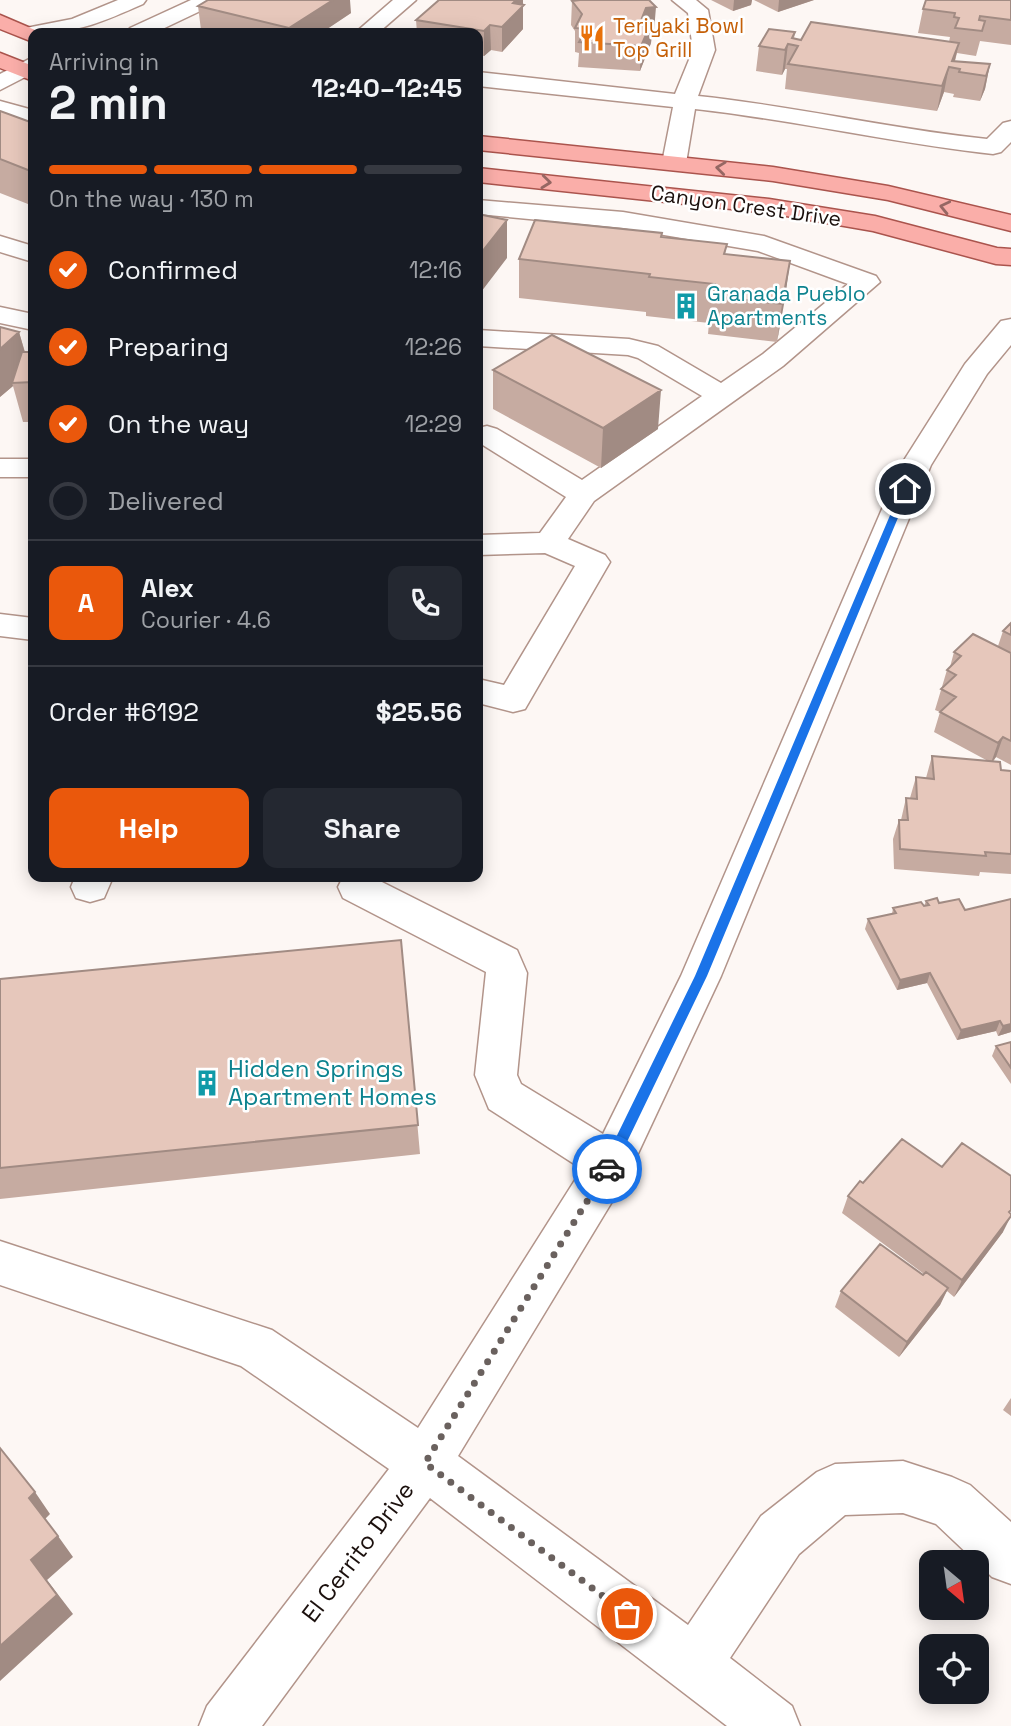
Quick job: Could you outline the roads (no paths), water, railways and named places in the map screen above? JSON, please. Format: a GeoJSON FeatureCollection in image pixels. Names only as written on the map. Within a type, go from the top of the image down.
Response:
{"type":"FeatureCollection","features":[{"type":"Feature","properties":{"kind":"main road"},"geometry":{"type":"LineString","coordinates":[[0,21],[28,32]]}},
{"type":"Feature","properties":{"kind":"main road"},"geometry":{"type":"LineString","coordinates":[[0,60],[28,68]]}},
{"type":"Feature","properties":{"kind":"main road","name":"Canyon Crest Drive"},"geometry":{"type":"LineString","coordinates":[[483,144],[773,174],[888,193],[1011,223]]}},
{"type":"Feature","properties":{"kind":"main road","name":"Canyon Crest Drive"},"geometry":{"type":"LineString","coordinates":[[483,176],[769,206],[875,225],[996,256],[1011,257]]}},
{"type":"Feature","properties":{"kind":"street"},"geometry":{"type":"LineString","coordinates":[[60,28],[78,24],[136,0]]}},
{"type":"Feature","properties":{"kind":"street"},"geometry":{"type":"LineString","coordinates":[[98,28],[155,0]]}},
{"type":"Feature","properties":{"kind":"street"},"geometry":{"type":"LineString","coordinates":[[149,28],[208,0]]}},
{"type":"Feature","properties":{"kind":"street"},"geometry":{"type":"LineString","coordinates":[[371,28],[406,0]]}},
{"type":"Feature","properties":{"kind":"street"},"geometry":{"type":"LineString","coordinates":[[674,163],[685,100],[704,50],[698,10],[682,0]]}},
{"type":"Feature","properties":{"kind":"street"},"geometry":{"type":"LineString","coordinates":[[0,83],[28,70]]}},
{"type":"Feature","properties":{"kind":"street"},"geometry":{"type":"LineString","coordinates":[[483,80],[685,100],[993,147],[1011,128]]}},
{"type":"Feature","properties":{"kind":"street"},"geometry":{"type":"LineString","coordinates":[[0,108],[28,116]]}},
{"type":"Feature","properties":{"kind":"street"},"geometry":{"type":"LineString","coordinates":[[483,207],[623,220],[764,244],[867,282],[773,360],[583,494],[549,543]]}},
{"type":"Feature","properties":{"kind":"street"},"geometry":{"type":"LineString","coordinates":[[0,244],[28,252]]}},
{"type":"Feature","properties":{"kind":"street"},"geometry":{"type":"LineString","coordinates":[[0,315],[28,321]]}},
{"type":"Feature","properties":{"kind":"street","name":"El Cerrito Drive"},"geometry":{"type":"LineString","coordinates":[[227,1726],[425,1463],[611,1163],[701,976],[916,465],[975,370],[1011,327]]}},
{"type":"Feature","properties":{"kind":"street"},"geometry":{"type":"LineString","coordinates":[[483,338],[629,347],[648,352],[722,396]]}},
{"type":"Feature","properties":{"kind":"street"},"geometry":{"type":"LineString","coordinates":[[487,435],[583,494]]}},
{"type":"Feature","properties":{"kind":"street"},"geometry":{"type":"LineString","coordinates":[[0,468],[28,468]]}},
{"type":"Feature","properties":{"kind":"street"},"geometry":{"type":"LineString","coordinates":[[483,545],[549,543],[594,562],[513,700],[483,692]]}},
{"type":"Feature","properties":{"kind":"street"},"geometry":{"type":"LineString","coordinates":[[0,625],[28,628]]}},
{"type":"Feature","properties":{"kind":"street"},"geometry":{"type":"LineString","coordinates":[[357,887],[503,962],[507,973],[496,1075],[500,1090],[504,1096],[611,1163]]}},
{"type":"Feature","properties":{"kind":"street"},"geometry":{"type":"LineString","coordinates":[[0,1264],[255,1347],[425,1463],[694,1664],[772,1726]]}},
{"type":"Feature","properties":{"kind":"street"},"geometry":{"type":"LineString","coordinates":[[694,1664],[780,1535],[835,1490],[903,1487],[952,1503],[1011,1558]]}},
{"type":"Feature","properties":{"kind":"place","name":"Teriyaki Bowl Top Grill"},"geometry":{"type":"Point","coordinates":[592,38]}},
{"type":"Feature","properties":{"kind":"place","name":"Granada Pueblo Apartments"},"geometry":{"type":"Point","coordinates":[686,306]}},
{"type":"Feature","properties":{"kind":"place","name":"Hidden Springs Apartment Homes"},"geometry":{"type":"Point","coordinates":[207,1083]}}]}
